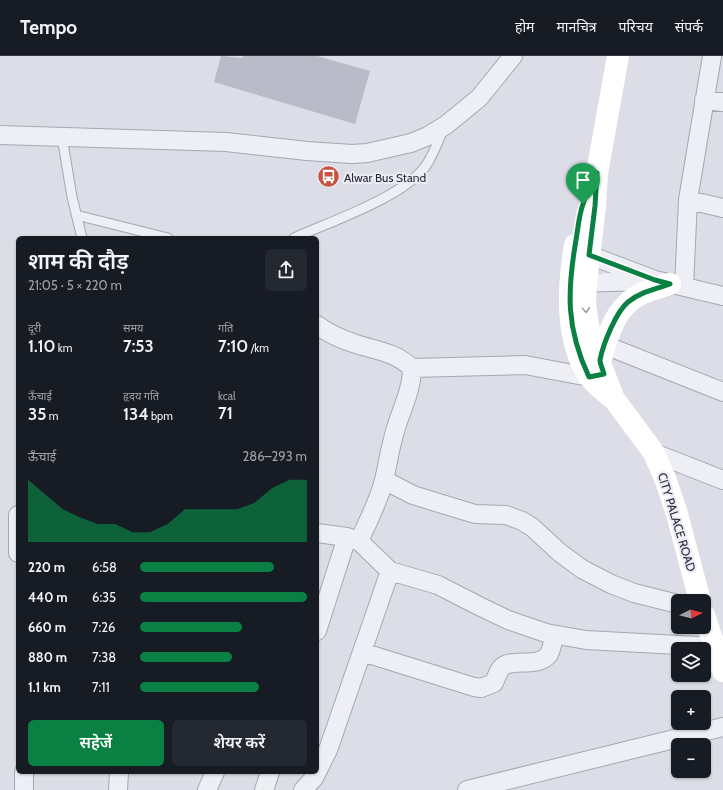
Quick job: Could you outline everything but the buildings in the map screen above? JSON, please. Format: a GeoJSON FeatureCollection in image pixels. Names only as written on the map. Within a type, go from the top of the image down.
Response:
{"type":"FeatureCollection","features":[{"type":"Feature","properties":{"kind":"street"},"geometry":{"type":"LineString","coordinates":[[0,135],[226,142],[307,151],[352,154],[381,150],[412,143],[428,136],[446,125],[479,98],[513,56]]}},
{"type":"Feature","properties":{"kind":"street","name":"CITY PALACE ROAD"},"geometry":{"type":"LineString","coordinates":[[618,56],[597,173],[595,206],[581,254],[578,283],[585,304],[598,360],[614,399],[654,453],[666,481],[677,514],[698,594]]}},
{"type":"Feature","properties":{"kind":"street"},"geometry":{"type":"LineString","coordinates":[[670,284],[688,200],[712,56]]}},
{"type":"Feature","properties":{"kind":"street"},"geometry":{"type":"LineString","coordinates":[[704,100],[723,102]]}},
{"type":"Feature","properties":{"kind":"street"},"geometry":{"type":"LineString","coordinates":[[688,200],[723,208]]}},
{"type":"Feature","properties":{"kind":"street"},"geometry":{"type":"LineString","coordinates":[[581,254],[670,284],[723,296]]}},
{"type":"Feature","properties":{"kind":"street"},"geometry":{"type":"LineString","coordinates":[[670,284],[578,283],[569,294],[570,319],[581,360],[598,360],[723,392]]}},
{"type":"Feature","properties":{"kind":"street"},"geometry":{"type":"LineString","coordinates":[[598,360],[617,316],[628,302],[642,294],[670,284]]}},
{"type":"Feature","properties":{"kind":"street"},"geometry":{"type":"LineString","coordinates":[[319,326],[329,334],[345,340],[390,353],[403,359],[412,368],[412,378],[393,438],[381,490],[353,539],[319,626]]}},
{"type":"Feature","properties":{"kind":"street"},"geometry":{"type":"LineString","coordinates":[[412,368],[525,365],[598,360]]}},
{"type":"Feature","properties":{"kind":"street"},"geometry":{"type":"LineString","coordinates":[[654,453],[723,480]]}},
{"type":"Feature","properties":{"kind":"street"},"geometry":{"type":"LineString","coordinates":[[384,480],[413,495],[475,514],[506,515],[522,521],[532,527],[559,552],[582,569],[611,584],[634,593],[671,602]]}},
{"type":"Feature","properties":{"kind":"street"},"geometry":{"type":"LineString","coordinates":[[319,533],[353,539],[390,570],[438,585],[508,620],[554,635],[586,640],[715,647]]}},
{"type":"Feature","properties":{"kind":"street"},"geometry":{"type":"LineString","coordinates":[[319,768],[328,750],[390,570]]}},
{"type":"Feature","properties":{"kind":"street"},"geometry":{"type":"LineString","coordinates":[[711,634],[723,671]]}},
{"type":"Feature","properties":{"kind":"street"},"geometry":{"type":"LineString","coordinates":[[362,652],[459,683],[482,688],[494,682],[502,667],[507,665],[535,662],[544,658],[550,653],[554,635]]}},
{"type":"Feature","properties":{"kind":"street"},"geometry":{"type":"LineString","coordinates":[[471,790],[723,727]]}},
{"type":"Feature","properties":{"kind":"street"},"geometry":{"type":"LineString","coordinates":[[24,774],[24,790]]}},
{"type":"Feature","properties":{"kind":"street"},"geometry":{"type":"LineString","coordinates":[[118,790],[119,774]]}},
{"type":"Feature","properties":{"kind":"street"},"geometry":{"type":"LineString","coordinates":[[207,790],[214,774]]}},
{"type":"Feature","properties":{"kind":"street"},"geometry":{"type":"LineString","coordinates":[[264,790],[269,774]]}},
{"type":"Feature","properties":{"kind":"street"},"geometry":{"type":"LineString","coordinates":[[303,790],[316,774]]}},
{"type":"Feature","properties":{"kind":"lane"},"geometry":{"type":"LineString","coordinates":[[298,236],[377,201],[391,194],[411,180],[427,164],[446,125]]}},
{"type":"Feature","properties":{"kind":"lane"},"geometry":{"type":"LineString","coordinates":[[62,137],[72,197],[81,236]]}},
{"type":"Feature","properties":{"kind":"lane"},"geometry":{"type":"LineString","coordinates":[[76,215],[160,236]]}},
{"type":"Feature","properties":{"kind":"place","name":"Alwar Bus Stand"},"geometry":{"type":"Point","coordinates":[328,177]}},
{"type":"Feature","properties":{"kind":"route"},"geometry":{"type":"LineString","coordinates":[[597,173],[595,206],[589,255],[655,280],[670,284],[642,294],[628,302],[617,316],[605,345],[600,362],[604,374],[589,377],[581,360],[575,340],[570,319],[569,294],[574,254],[583,204],[597,173]]}}]}
